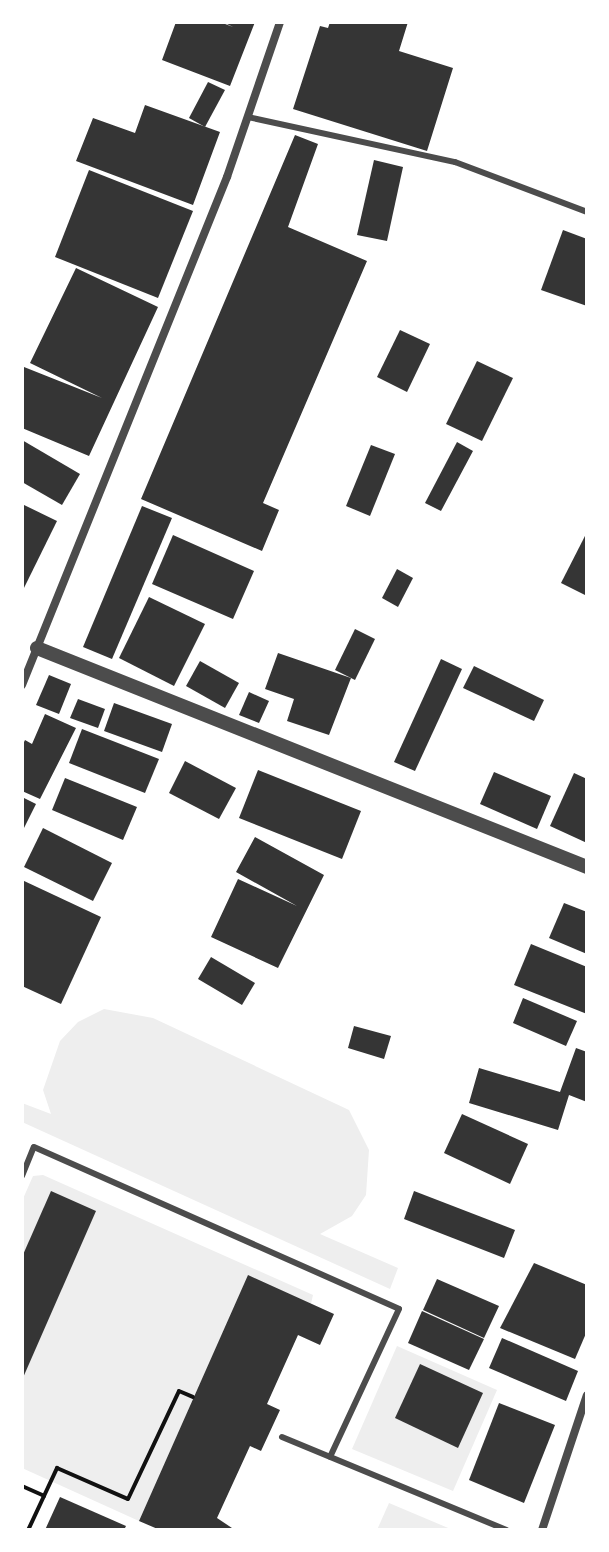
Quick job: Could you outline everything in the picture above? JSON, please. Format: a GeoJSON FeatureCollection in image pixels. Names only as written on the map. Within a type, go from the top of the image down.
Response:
{"type":"FeatureCollection","features":[{"type":"Feature","properties":{"kind":"street"},"geometry":{"type":"LineString","coordinates":[[22,685],[248,117],[280,22]]}},
{"type":"Feature","properties":{"kind":"street"},"geometry":{"type":"LineString","coordinates":[[37,648],[587,867]]}},
{"type":"Feature","properties":{"kind":"street"},"geometry":{"type":"LineString","coordinates":[[542,1530],[587,1395]]}},
{"type":"Feature","properties":{"kind":"lane"},"geometry":{"type":"LineString","coordinates":[[248,117],[455,162],[587,212]]}},
{"type":"Feature","properties":{"kind":"lane"},"geometry":{"type":"LineString","coordinates":[[22,1176],[34,1147],[399,1309],[330,1457]]}},
{"type":"Feature","properties":{"kind":"lane"},"geometry":{"type":"LineString","coordinates":[[282,1437],[506,1530]]}},
{"type":"Feature","properties":{"kind":"path"},"geometry":{"type":"LineString","coordinates":[[28,1530],[57,1468],[128,1499],[179,1391],[193,1397]]}},
{"type":"Feature","properties":{"kind":"path"},"geometry":{"type":"LineString","coordinates":[[22,1486],[44,1496]]}},
{"type":"Feature","properties":{"kind":"shaded area"},"geometry":{"type":"Polygon","coordinates":[[[104,1009],[153,1018],[349,1110],[369,1150],[366,1195],[352,1216],[320,1234],[398,1268],[390,1289],[22,1122],[22,1103],[51,1114],[43,1090],[60,1041],[78,1022],[104,1009]]]}},
{"type":"Feature","properties":{"kind":"shaded area"},"geometry":{"type":"Polygon","coordinates":[[[43,1175],[313,1295],[311,1304],[248,1276],[139,1521],[22,1468],[22,1201],[33,1176],[43,1175]]]}},
{"type":"Feature","properties":{"kind":"shaded area"},"geometry":{"type":"Polygon","coordinates":[[[397,1346],[497,1390],[453,1491],[352,1449],[397,1346]]]}},
{"type":"Feature","properties":{"kind":"shaded area"},"geometry":{"type":"Polygon","coordinates":[[[389,1503],[453,1530],[377,1530],[389,1503]]]}},
{"type":"Feature","properties":{"kind":"building"},"geometry":{"type":"Polygon","coordinates":[[[176,22],[220,22],[233,27],[223,22],[255,22],[230,86],[162,60],[176,22]]]}},
{"type":"Feature","properties":{"kind":"building"},"geometry":{"type":"Polygon","coordinates":[[[330,22],[408,22],[399,51],[453,68],[427,151],[293,109],[320,26],[328,28],[330,22]]]}},
{"type":"Feature","properties":{"kind":"building"},"geometry":{"type":"Polygon","coordinates":[[[208,82],[225,90],[205,127],[189,118],[208,82]]]}},
{"type":"Feature","properties":{"kind":"building"},"geometry":{"type":"Polygon","coordinates":[[[145,105],[220,132],[193,205],[76,161],[93,118],[135,133],[145,105]]]}},
{"type":"Feature","properties":{"kind":"building"},"geometry":{"type":"Polygon","coordinates":[[[295,135],[318,144],[288,227],[367,261],[263,503],[279,510],[262,551],[141,499],[295,135]]]}},
{"type":"Feature","properties":{"kind":"building"},"geometry":{"type":"Polygon","coordinates":[[[374,160],[403,167],[387,241],[357,235],[374,160]]]}},
{"type":"Feature","properties":{"kind":"building"},"geometry":{"type":"Polygon","coordinates":[[[89,170],[193,211],[158,298],[55,257],[89,170]]]}},
{"type":"Feature","properties":{"kind":"building"},"geometry":{"type":"Polygon","coordinates":[[[563,230],[587,239],[587,306],[541,290],[563,230]]]}},
{"type":"Feature","properties":{"kind":"building"},"geometry":{"type":"Polygon","coordinates":[[[76,268],[158,307],[89,456],[22,428],[24,367],[102,398],[30,363],[76,268]]]}},
{"type":"Feature","properties":{"kind":"building"},"geometry":{"type":"Polygon","coordinates":[[[400,330],[430,344],[407,392],[377,377],[400,330]]]}},
{"type":"Feature","properties":{"kind":"building"},"geometry":{"type":"Polygon","coordinates":[[[477,361],[513,378],[482,441],[446,424],[477,361]]]}},
{"type":"Feature","properties":{"kind":"building"},"geometry":{"type":"Polygon","coordinates":[[[22,440],[80,474],[62,505],[22,482],[22,440]]]}},
{"type":"Feature","properties":{"kind":"building"},"geometry":{"type":"Polygon","coordinates":[[[457,442],[473,451],[441,511],[425,503],[457,442]]]}},
{"type":"Feature","properties":{"kind":"building"},"geometry":{"type":"Polygon","coordinates":[[[371,445],[395,454],[370,516],[346,506],[371,445]]]}},
{"type":"Feature","properties":{"kind":"building"},"geometry":{"type":"Polygon","coordinates":[[[22,504],[57,521],[22,592],[22,504]]]}},
{"type":"Feature","properties":{"kind":"building"},"geometry":{"type":"Polygon","coordinates":[[[142,506],[172,518],[112,659],[83,647],[142,506]]]}},
{"type":"Feature","properties":{"kind":"building"},"geometry":{"type":"Polygon","coordinates":[[[587,532],[587,596],[561,583],[587,532]]]}},
{"type":"Feature","properties":{"kind":"building"},"geometry":{"type":"Polygon","coordinates":[[[173,535],[254,571],[233,619],[152,584],[173,535]]]}},
{"type":"Feature","properties":{"kind":"building"},"geometry":{"type":"Polygon","coordinates":[[[397,569],[413,578],[398,607],[382,598],[397,569]]]}},
{"type":"Feature","properties":{"kind":"building"},"geometry":{"type":"Polygon","coordinates":[[[149,597],[205,624],[174,686],[119,658],[149,597]]]}},
{"type":"Feature","properties":{"kind":"building"},"geometry":{"type":"Polygon","coordinates":[[[355,629],[375,639],[355,680],[335,670],[355,629]]]}},
{"type":"Feature","properties":{"kind":"building"},"geometry":{"type":"Polygon","coordinates":[[[278,653],[351,678],[329,735],[287,721],[294,699],[265,689],[278,653]]]}},
{"type":"Feature","properties":{"kind":"building"},"geometry":{"type":"Polygon","coordinates":[[[441,659],[462,669],[415,771],[394,762],[441,659]]]}},
{"type":"Feature","properties":{"kind":"building"},"geometry":{"type":"Polygon","coordinates":[[[200,661],[239,683],[225,708],[186,686],[200,661]]]}},
{"type":"Feature","properties":{"kind":"building"},"geometry":{"type":"Polygon","coordinates":[[[474,666],[544,700],[534,721],[463,688],[474,666]]]}},
{"type":"Feature","properties":{"kind":"building"},"geometry":{"type":"Polygon","coordinates":[[[49,675],[71,684],[59,714],[36,705],[49,675]]]}},
{"type":"Feature","properties":{"kind":"building"},"geometry":{"type":"Polygon","coordinates":[[[249,692],[269,701],[259,723],[239,715],[249,692]]]}},
{"type":"Feature","properties":{"kind":"building"},"geometry":{"type":"Polygon","coordinates":[[[78,699],[105,709],[98,728],[70,718],[78,699]]]}},
{"type":"Feature","properties":{"kind":"building"},"geometry":{"type":"Polygon","coordinates":[[[114,703],[172,724],[162,752],[104,731],[114,703]]]}},
{"type":"Feature","properties":{"kind":"building"},"geometry":{"type":"Polygon","coordinates":[[[45,714],[76,728],[40,799],[22,791],[22,746],[25,740],[32,744],[45,714]]]}},
{"type":"Feature","properties":{"kind":"building"},"geometry":{"type":"Polygon","coordinates":[[[82,729],[159,759],[145,793],[69,763],[82,729]]]}},
{"type":"Feature","properties":{"kind":"building"},"geometry":{"type":"Polygon","coordinates":[[[185,761],[236,788],[219,819],[169,793],[185,761]]]}},
{"type":"Feature","properties":{"kind":"building"},"geometry":{"type":"Polygon","coordinates":[[[258,770],[361,811],[342,859],[239,818],[258,770]]]}},
{"type":"Feature","properties":{"kind":"building"},"geometry":{"type":"Polygon","coordinates":[[[494,772],[551,796],[537,829],[480,804],[494,772]]]}},
{"type":"Feature","properties":{"kind":"building"},"geometry":{"type":"Polygon","coordinates":[[[574,773],[587,779],[587,843],[550,826],[574,773]]]}},
{"type":"Feature","properties":{"kind":"building"},"geometry":{"type":"Polygon","coordinates":[[[65,778],[137,807],[123,840],[52,810],[65,778]]]}},
{"type":"Feature","properties":{"kind":"building"},"geometry":{"type":"Polygon","coordinates":[[[22,797],[36,804],[22,832],[22,797]]]}},
{"type":"Feature","properties":{"kind":"building"},"geometry":{"type":"Polygon","coordinates":[[[43,828],[112,863],[93,901],[24,867],[43,828]]]}},
{"type":"Feature","properties":{"kind":"building"},"geometry":{"type":"Polygon","coordinates":[[[255,837],[324,875],[278,968],[211,937],[238,879],[297,906],[236,872],[255,837]]]}},
{"type":"Feature","properties":{"kind":"building"},"geometry":{"type":"Polygon","coordinates":[[[22,880],[101,917],[61,1004],[22,986],[22,880]]]}},
{"type":"Feature","properties":{"kind":"building"},"geometry":{"type":"Polygon","coordinates":[[[564,903],[587,912],[587,954],[549,938],[564,903]]]}},
{"type":"Feature","properties":{"kind":"building"},"geometry":{"type":"Polygon","coordinates":[[[531,944],[587,967],[587,1014],[514,985],[531,944]]]}},
{"type":"Feature","properties":{"kind":"building"},"geometry":{"type":"Polygon","coordinates":[[[211,957],[255,983],[242,1005],[198,979],[211,957]]]}},
{"type":"Feature","properties":{"kind":"building"},"geometry":{"type":"Polygon","coordinates":[[[523,998],[577,1021],[566,1046],[513,1023],[523,998]]]}},
{"type":"Feature","properties":{"kind":"building"},"geometry":{"type":"Polygon","coordinates":[[[354,1026],[391,1036],[384,1059],[348,1048],[354,1026]]]}},
{"type":"Feature","properties":{"kind":"building"},"geometry":{"type":"Polygon","coordinates":[[[576,1048],[587,1052],[587,1102],[569,1095],[558,1130],[469,1103],[479,1068],[560,1092],[576,1048]]]}},
{"type":"Feature","properties":{"kind":"building"},"geometry":{"type":"Polygon","coordinates":[[[462,1114],[528,1144],[510,1184],[444,1153],[462,1114]]]}},
{"type":"Feature","properties":{"kind":"building"},"geometry":{"type":"Polygon","coordinates":[[[51,1191],[96,1211],[22,1380],[22,1257],[51,1191]]]}},
{"type":"Feature","properties":{"kind":"building"},"geometry":{"type":"Polygon","coordinates":[[[414,1191],[515,1230],[504,1258],[404,1219],[414,1191]]]}},
{"type":"Feature","properties":{"kind":"building"},"geometry":{"type":"Polygon","coordinates":[[[534,1263],[587,1285],[587,1331],[575,1359],[500,1328],[534,1263]]]}},
{"type":"Feature","properties":{"kind":"building"},"geometry":{"type":"Polygon","coordinates":[[[248,1275],[334,1314],[320,1345],[298,1335],[267,1404],[280,1410],[261,1451],[250,1446],[217,1518],[235,1530],[160,1530],[139,1521],[248,1275]]]}},
{"type":"Feature","properties":{"kind":"building"},"geometry":{"type":"Polygon","coordinates":[[[437,1279],[499,1306],[484,1338],[423,1310],[437,1279]]]}},
{"type":"Feature","properties":{"kind":"building"},"geometry":{"type":"Polygon","coordinates":[[[422,1311],[484,1339],[469,1370],[408,1343],[422,1311]]]}},
{"type":"Feature","properties":{"kind":"building"},"geometry":{"type":"Polygon","coordinates":[[[502,1338],[578,1371],[566,1401],[489,1368],[502,1338]]]}},
{"type":"Feature","properties":{"kind":"building"},"geometry":{"type":"Polygon","coordinates":[[[420,1364],[483,1393],[458,1448],[395,1418],[420,1364]]]}},
{"type":"Feature","properties":{"kind":"building"},"geometry":{"type":"Polygon","coordinates":[[[499,1403],[555,1425],[524,1503],[469,1480],[499,1403]]]}},
{"type":"Feature","properties":{"kind":"building"},"geometry":{"type":"Polygon","coordinates":[[[60,1497],[126,1526],[124,1530],[45,1530],[60,1497]]]}}]}
